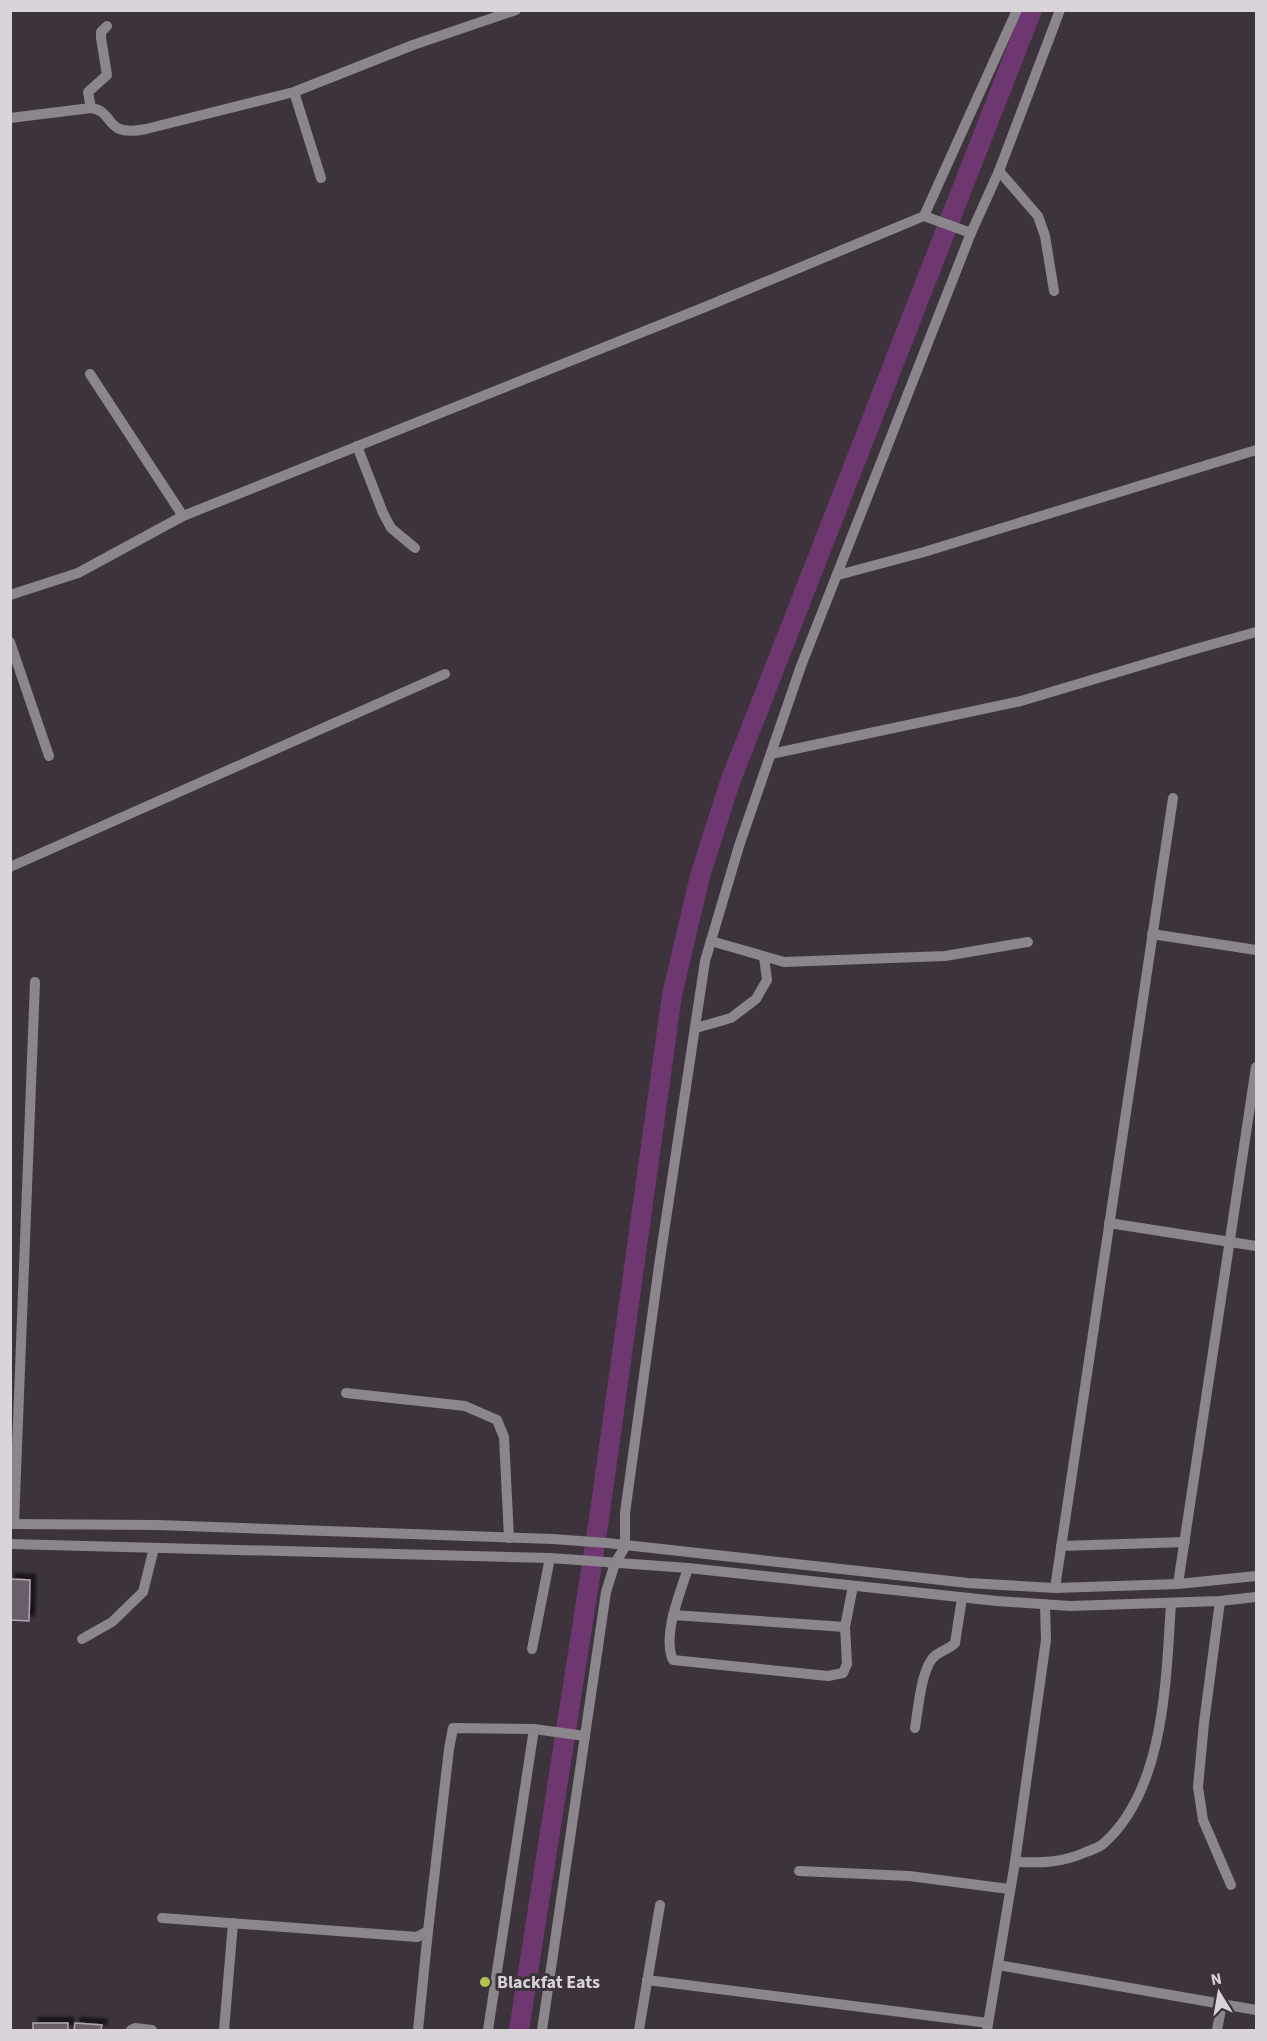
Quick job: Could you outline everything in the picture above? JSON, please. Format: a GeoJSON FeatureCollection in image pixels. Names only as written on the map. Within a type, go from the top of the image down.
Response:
{"type":"FeatureCollection","features":[{"type":"Feature","properties":{"kind":"street"},"geometry":{"type":"LineString","coordinates":[[10,118],[91,108],[103,114],[111,125],[120,130],[133,132],[294,92],[413,45],[516,10]]}},
{"type":"Feature","properties":{"kind":"street"},"geometry":{"type":"LineString","coordinates":[[924,216],[1017,10]]}},
{"type":"Feature","properties":{"kind":"street"},"geometry":{"type":"LineString","coordinates":[[542,2031],[581,1736],[612,1563],[625,1547],[627,1502],[660,1259],[705,961],[739,846],[801,666],[838,575],[967,232],[999,171],[1060,10]]}},
{"type":"Feature","properties":{"kind":"street"},"geometry":{"type":"LineString","coordinates":[[91,108],[88,92],[107,75],[101,38],[101,32],[107,26]]}},
{"type":"Feature","properties":{"kind":"street"},"geometry":{"type":"LineString","coordinates":[[294,92],[321,178]]}},
{"type":"Feature","properties":{"kind":"street"},"geometry":{"type":"LineString","coordinates":[[999,171],[1038,216],[1045,236],[1054,291]]}},
{"type":"Feature","properties":{"kind":"street"},"geometry":{"type":"LineString","coordinates":[[10,596],[78,573],[183,516],[705,307],[924,216],[967,232]]}},
{"type":"Feature","properties":{"kind":"street"},"geometry":{"type":"LineString","coordinates":[[90,374],[183,516]]}},
{"type":"Feature","properties":{"kind":"street"},"geometry":{"type":"LineString","coordinates":[[357,446],[391,528],[415,548]]}},
{"type":"Feature","properties":{"kind":"street"},"geometry":{"type":"LineString","coordinates":[[838,575],[914,555],[1257,450]]}},
{"type":"Feature","properties":{"kind":"street"},"geometry":{"type":"LineString","coordinates":[[771,754],[1021,701],[1257,632]]}},
{"type":"Feature","properties":{"kind":"street"},"geometry":{"type":"LineString","coordinates":[[10,642],[49,756]]}},
{"type":"Feature","properties":{"kind":"street"},"geometry":{"type":"LineString","coordinates":[[10,867],[446,674]]}},
{"type":"Feature","properties":{"kind":"street"},"geometry":{"type":"LineString","coordinates":[[1055,1588],[1173,798]]}},
{"type":"Feature","properties":{"kind":"street"},"geometry":{"type":"LineString","coordinates":[[1152,934],[1257,950]]}},
{"type":"Feature","properties":{"kind":"street"},"geometry":{"type":"LineString","coordinates":[[711,941],[784,962],[945,956],[1028,942]]}},
{"type":"Feature","properties":{"kind":"street"},"geometry":{"type":"LineString","coordinates":[[696,1028],[731,1018],[756,999],[767,980],[764,957]]}},
{"type":"Feature","properties":{"kind":"street"},"geometry":{"type":"LineString","coordinates":[[35,982],[12,1524],[169,1526],[607,1543],[625,1547],[968,1583],[1055,1588],[1178,1584],[1257,1576]]}},
{"type":"Feature","properties":{"kind":"street"},"geometry":{"type":"LineString","coordinates":[[1178,1584],[1257,1067]]}},
{"type":"Feature","properties":{"kind":"street"},"geometry":{"type":"LineString","coordinates":[[1108,1223],[1257,1246]]}},
{"type":"Feature","properties":{"kind":"street"},"geometry":{"type":"LineString","coordinates":[[346,1393],[465,1406],[497,1420],[504,1437],[509,1538]]}},
{"type":"Feature","properties":{"kind":"street"},"geometry":{"type":"LineString","coordinates":[[1061,1546],[1185,1542]]}},
{"type":"Feature","properties":{"kind":"street"},"geometry":{"type":"LineString","coordinates":[[10,1544],[550,1558],[688,1568],[1045,1605],[1171,1603],[1257,1597]]}},
{"type":"Feature","properties":{"kind":"street"},"geometry":{"type":"LineString","coordinates":[[82,1639],[112,1622],[143,1592],[154,1548]]}},
{"type":"Feature","properties":{"kind":"street"},"geometry":{"type":"LineString","coordinates":[[532,1649],[550,1558]]}},
{"type":"Feature","properties":{"kind":"street"},"geometry":{"type":"LineString","coordinates":[[688,1568],[673,1615],[670,1652],[674,1660],[828,1676],[843,1673],[847,1664],[845,1627],[853,1586]]}},
{"type":"Feature","properties":{"kind":"street"},"geometry":{"type":"LineString","coordinates":[[915,1728],[926,1674],[932,1659],[951,1648],[955,1643],[962,1598]]}},
{"type":"Feature","properties":{"kind":"street"},"geometry":{"type":"LineString","coordinates":[[1220,1601],[1198,1786],[1203,1820],[1230,1885]]}},
{"type":"Feature","properties":{"kind":"street"},"geometry":{"type":"LineString","coordinates":[[1015,1862],[1041,1863],[1068,1860],[1102,1845],[1128,1815],[1152,1764],[1165,1690],[1171,1603]]}},
{"type":"Feature","properties":{"kind":"street"},"geometry":{"type":"LineString","coordinates":[[648,1980],[987,2027],[1015,1862],[1046,1640],[1045,1605]]}},
{"type":"Feature","properties":{"kind":"street"},"geometry":{"type":"LineString","coordinates":[[673,1615],[845,1627]]}},
{"type":"Feature","properties":{"kind":"street"},"geometry":{"type":"LineString","coordinates":[[417,2031],[453,1728],[534,1729],[581,1736]]}},
{"type":"Feature","properties":{"kind":"street"},"geometry":{"type":"LineString","coordinates":[[488,2031],[534,1729]]}},
{"type":"Feature","properties":{"kind":"street"},"geometry":{"type":"LineString","coordinates":[[799,1871],[909,1876],[1009,1889]]}},
{"type":"Feature","properties":{"kind":"street"},"geometry":{"type":"LineString","coordinates":[[639,2031],[660,1905]]}},
{"type":"Feature","properties":{"kind":"street"},"geometry":{"type":"LineString","coordinates":[[162,1918],[417,1937],[428,1931]]}},
{"type":"Feature","properties":{"kind":"street"},"geometry":{"type":"LineString","coordinates":[[224,2031],[233,1923]]}},
{"type":"Feature","properties":{"kind":"street"},"geometry":{"type":"LineString","coordinates":[[998,1965],[1257,2010]]}},
{"type":"Feature","properties":{"kind":"street"},"geometry":{"type":"LineString","coordinates":[[1217,2031],[1222,2004]]}},
{"type":"Feature","properties":{"kind":"street"},"geometry":{"type":"LineString","coordinates":[[131,2031],[135,2028],[152,2030]]}},
{"type":"Feature","properties":{"kind":"building"},"geometry":{"type":"Polygon","coordinates":[[[10,1579],[30,1580],[29,1621],[10,1620],[10,1579]]]}},
{"type":"Feature","properties":{"kind":"building"},"geometry":{"type":"Polygon","coordinates":[[[33,2023],[68,2023],[68,2030],[33,2030],[33,2023]]]}},
{"type":"Feature","properties":{"kind":"building"},"geometry":{"type":"Polygon","coordinates":[[[75,2023],[102,2025],[101,2030],[74,2030],[75,2023]]]}},
{"type":"Feature","properties":{"kind":"waterway"},"geometry":{"type":"LineString","coordinates":[[519,2030],[599,1519],[672,995],[700,876],[730,782],[1032,10]]}},
{"type":"Feature","properties":{"kind":"place","name":"Blackfat Eats"},"geometry":{"type":"Point","coordinates":[485,1982]}}]}
